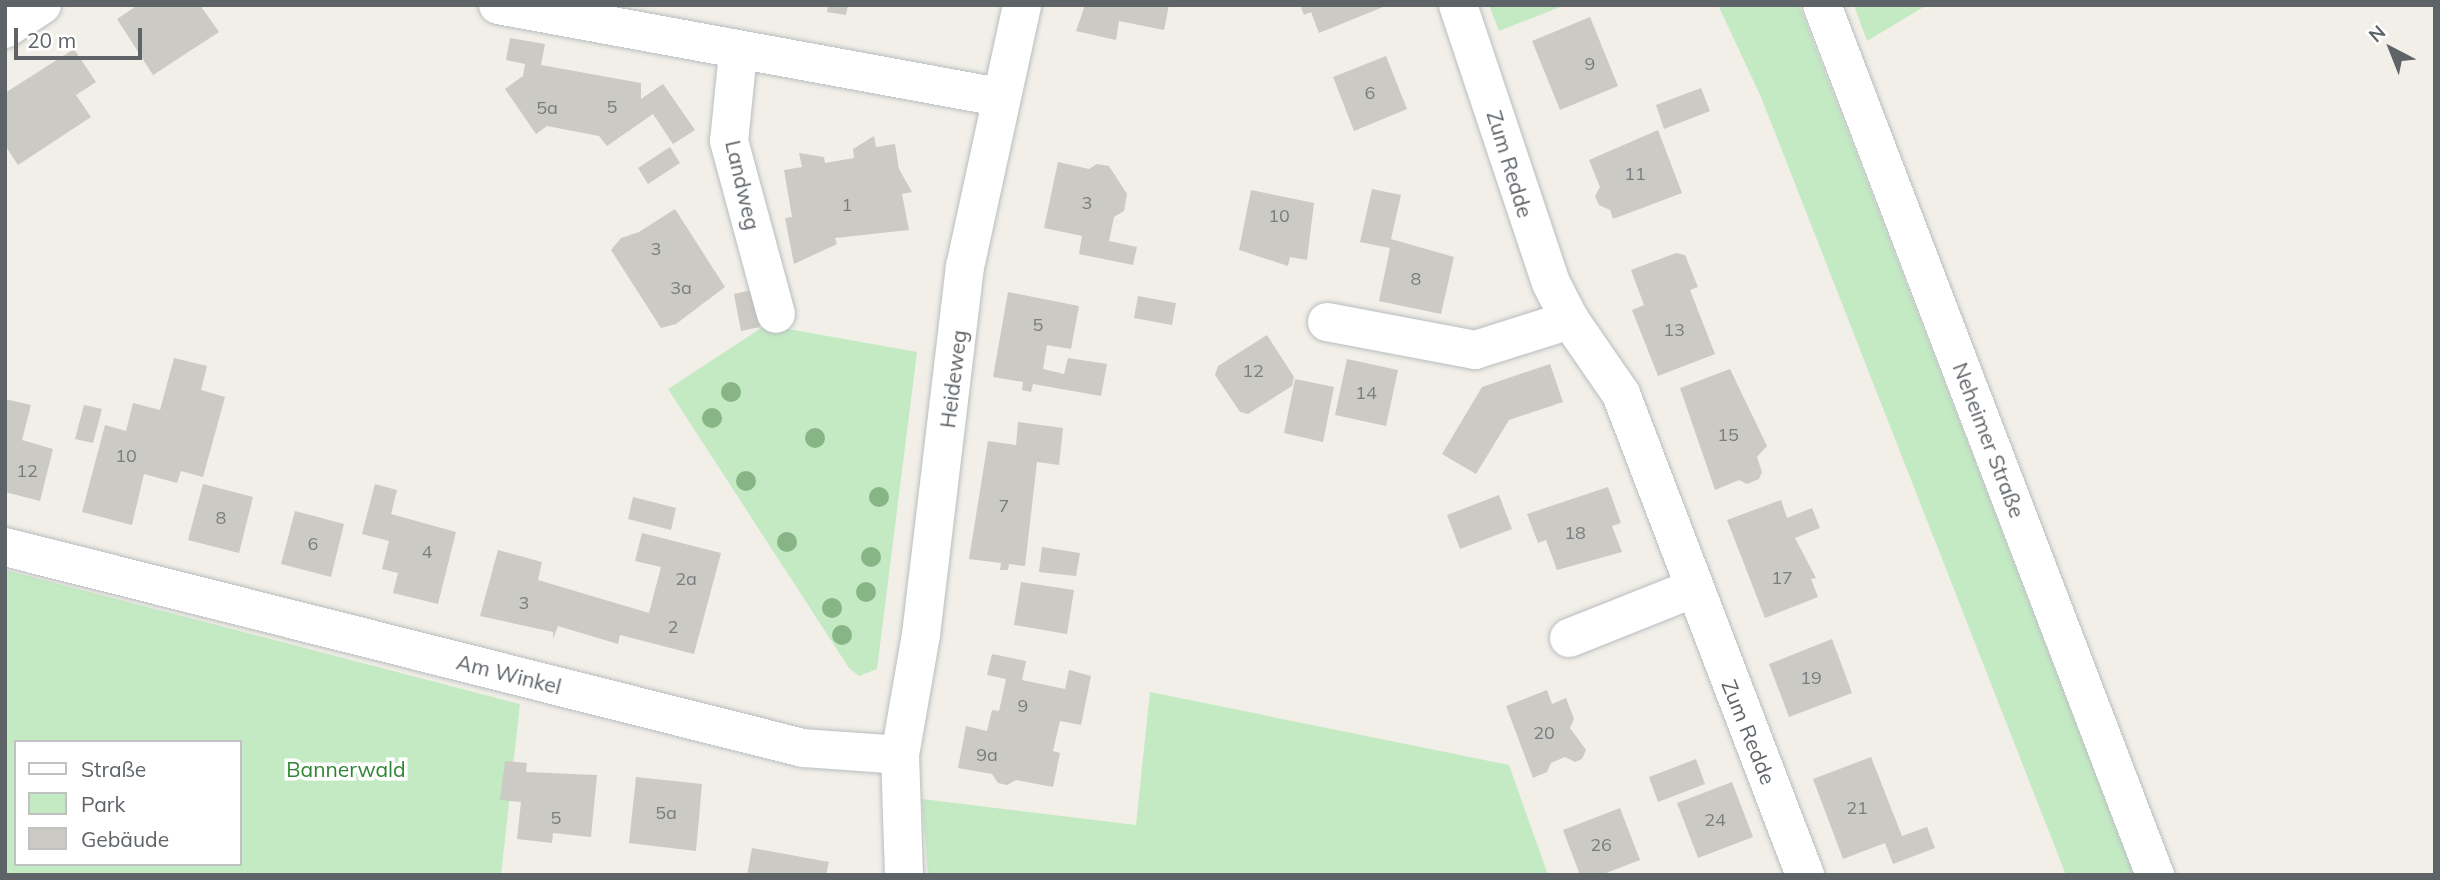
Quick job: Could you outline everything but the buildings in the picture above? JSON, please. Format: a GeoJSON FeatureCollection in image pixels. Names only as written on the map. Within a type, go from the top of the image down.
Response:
{"type":"FeatureCollection","features":[{"type":"Feature","properties":{"kind":"street"},"geometry":{"type":"LineString","coordinates":[[498,5],[738,53],[999,97]]}},
{"type":"Feature","properties":{"kind":"street","name":"Heideweg"},"geometry":{"type":"LineString","coordinates":[[900,755],[921,635],[965,267],[999,97],[1022,5]]}},
{"type":"Feature","properties":{"kind":"street","name":"Zum Redde"},"geometry":{"type":"LineString","coordinates":[[1458,5],[1527,222],[1570,320],[1621,394],[1692,589],[1805,875]]}},
{"type":"Feature","properties":{"kind":"street","name":"Neheimer Straße"},"geometry":{"type":"LineString","coordinates":[[1822,5],[2155,875]]}},
{"type":"Feature","properties":{"kind":"street"},"geometry":{"type":"LineString","coordinates":[[5,29],[39,6]]}},
{"type":"Feature","properties":{"kind":"street","name":"Landweg"},"geometry":{"type":"LineString","coordinates":[[738,53],[729,141],[776,314]]}},
{"type":"Feature","properties":{"kind":"street"},"geometry":{"type":"LineString","coordinates":[[1327,322],[1475,350],[1570,320]]}},
{"type":"Feature","properties":{"kind":"street","name":"Am Winkel"},"geometry":{"type":"LineString","coordinates":[[5,547],[803,748],[900,755]]}},
{"type":"Feature","properties":{"kind":"street"},"geometry":{"type":"LineString","coordinates":[[1569,638],[1692,589]]}},
{"type":"Feature","properties":{"kind":"street"},"geometry":{"type":"LineString","coordinates":[[900,755],[904,875]]}},
{"type":"Feature","properties":{"kind":"green space"},"geometry":{"type":"Polygon","coordinates":[[[1489,5],[1565,5],[1499,31],[1489,5]]]}},
{"type":"Feature","properties":{"kind":"green space"},"geometry":{"type":"Polygon","coordinates":[[[1718,5],[1799,5],[2134,875],[2066,875],[1761,97],[1718,5]]]}},
{"type":"Feature","properties":{"kind":"green space"},"geometry":{"type":"Polygon","coordinates":[[[1854,5],[1927,5],[1867,41],[1854,5]]]}},
{"type":"Feature","properties":{"kind":"green space"},"geometry":{"type":"Polygon","coordinates":[[[766,325],[917,352],[877,669],[859,676],[849,668],[668,389],[766,325]]]}},
{"type":"Feature","properties":{"kind":"green space","name":"Bannerwald"},"geometry":{"type":"Polygon","coordinates":[[[5,570],[520,704],[501,875],[5,875],[5,570]]]}},
{"type":"Feature","properties":{"kind":"green space"},"geometry":{"type":"Polygon","coordinates":[[[1150,692],[1509,765],[1548,875],[928,875],[922,799],[1136,825],[1150,692]]]}}]}
